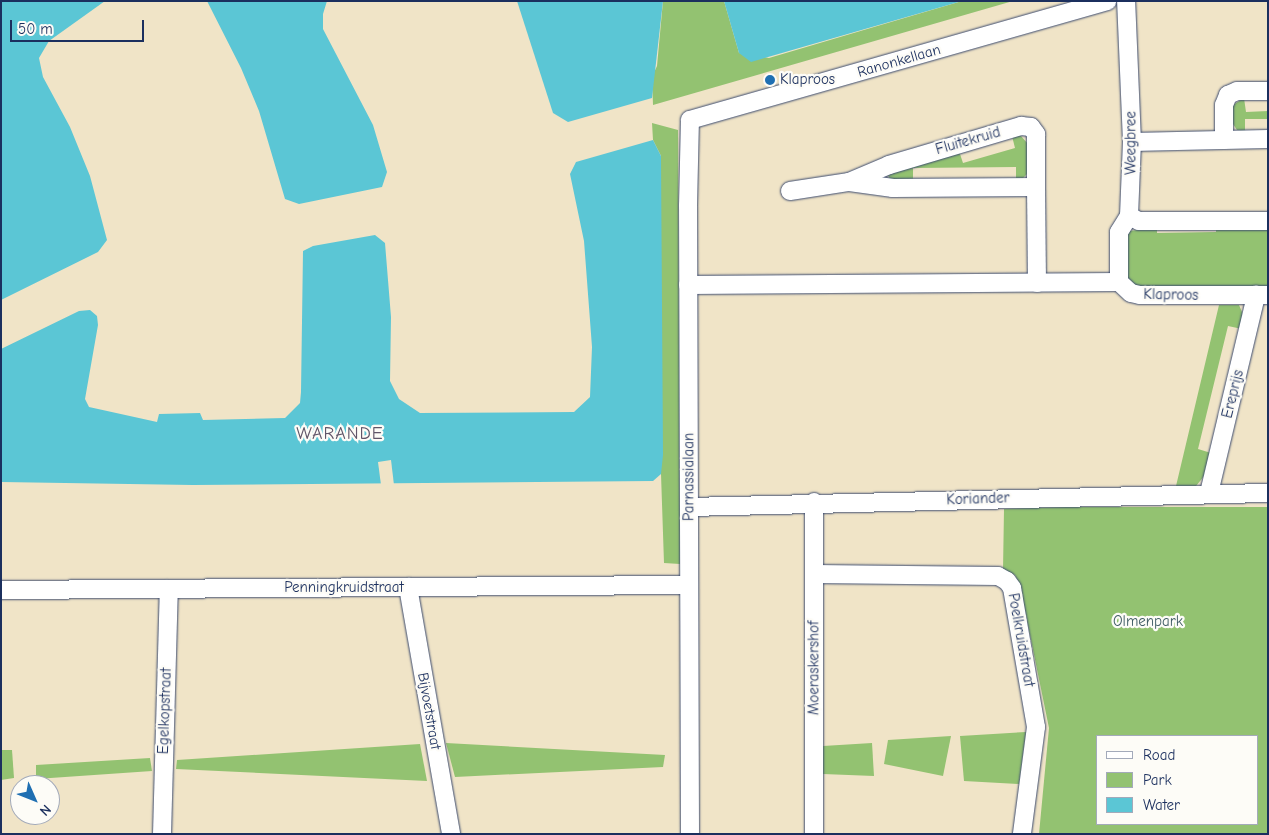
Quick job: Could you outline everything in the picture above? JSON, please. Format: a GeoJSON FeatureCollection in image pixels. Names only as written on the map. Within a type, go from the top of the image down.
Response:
{"type":"FeatureCollection","features":[{"type":"Feature","properties":{"kind":"street","name":"Ranonkellaan"},"geometry":{"type":"LineString","coordinates":[[690,120],[1107,1]]}},
{"type":"Feature","properties":{"kind":"street","name":"Weegbree"},"geometry":{"type":"LineString","coordinates":[[1119,282],[1119,232],[1129,216],[1132,142],[1126,1]]}},
{"type":"Feature","properties":{"kind":"street"},"geometry":{"type":"LineString","coordinates":[[1224,140],[1224,104],[1228,96],[1237,91],[1268,91]]}},
{"type":"Feature","properties":{"kind":"street","name":"Parnassialaan"},"geometry":{"type":"LineString","coordinates":[[690,120],[688,285],[690,834]]}},
{"type":"Feature","properties":{"kind":"street","name":"Fluitekruid"},"geometry":{"type":"LineString","coordinates":[[790,191],[849,182],[889,165],[1021,126],[1031,127],[1036,134],[1037,283]]}},
{"type":"Feature","properties":{"kind":"street"},"geometry":{"type":"LineString","coordinates":[[1132,142],[1268,139]]}},
{"type":"Feature","properties":{"kind":"street","name":"Fluitekruid"},"geometry":{"type":"LineString","coordinates":[[849,182],[893,188],[1036,187]]}},
{"type":"Feature","properties":{"kind":"street"},"geometry":{"type":"LineString","coordinates":[[1129,216],[1140,221],[1268,220]]}},
{"type":"Feature","properties":{"kind":"street"},"geometry":{"type":"LineString","coordinates":[[688,285],[1119,282]]}},
{"type":"Feature","properties":{"kind":"street","name":"Klaproos"},"geometry":{"type":"LineString","coordinates":[[1119,282],[1131,293],[1140,295],[1262,295]]}},
{"type":"Feature","properties":{"kind":"street","name":"Ereprijs"},"geometry":{"type":"LineString","coordinates":[[1209,493],[1262,295]]}},
{"type":"Feature","properties":{"kind":"street","name":"Koriander"},"geometry":{"type":"LineString","coordinates":[[689,507],[814,502],[1268,493]]}},
{"type":"Feature","properties":{"kind":"street","name":"Moeraskershof"},"geometry":{"type":"LineString","coordinates":[[814,502],[814,834]]}},
{"type":"Feature","properties":{"kind":"street","name":"Poelkruidstraat"},"geometry":{"type":"LineString","coordinates":[[814,574],[998,576],[1007,581],[1012,588],[1036,728],[1022,834]]}},
{"type":"Feature","properties":{"kind":"street","name":"Penningkruidstraat"},"geometry":{"type":"LineString","coordinates":[[1,590],[688,585]]}},
{"type":"Feature","properties":{"kind":"street","name":"Bijvoetstraat"},"geometry":{"type":"LineString","coordinates":[[408,588],[451,834]]}},
{"type":"Feature","properties":{"kind":"street","name":"Egelkopstraat"},"geometry":{"type":"LineString","coordinates":[[162,834],[169,589]]}},
{"type":"Feature","properties":{"kind":"green space"},"geometry":{"type":"Polygon","coordinates":[[[663,1],[724,1],[739,53],[769,58],[962,1],[1013,1],[653,105],[652,77],[657,66],[663,1]]]}},
{"type":"Feature","properties":{"kind":"green space"},"geometry":{"type":"Polygon","coordinates":[[[1244,98],[1246,112],[1268,111],[1268,119],[1245,119],[1245,132],[1237,130],[1231,121],[1233,105],[1244,98]]]}},
{"type":"Feature","properties":{"kind":"green space"},"geometry":{"type":"Polygon","coordinates":[[[652,123],[678,130],[680,564],[664,563],[661,474],[661,156],[653,140],[652,123]]]}},
{"type":"Feature","properties":{"kind":"green space"},"geometry":{"type":"Polygon","coordinates":[[[1020,135],[1029,145],[1028,173],[1023,178],[1016,180],[1016,167],[913,168],[913,180],[891,181],[888,175],[959,151],[963,163],[1015,148],[1012,136],[1020,135]]]}},
{"type":"Feature","properties":{"kind":"green space"},"geometry":{"type":"Polygon","coordinates":[[[1216,226],[1268,226],[1268,289],[1140,290],[1131,285],[1126,276],[1127,236],[1130,231],[1157,227],[1157,233],[1216,232],[1216,226]]]}},
{"type":"Feature","properties":{"kind":"green space"},"geometry":{"type":"Polygon","coordinates":[[[1219,305],[1239,305],[1245,319],[1242,329],[1228,326],[1198,449],[1211,453],[1205,475],[1196,486],[1176,486],[1219,305]]]}},
{"type":"Feature","properties":{"kind":"green space","name":"Olmenpark"},"geometry":{"type":"Polygon","coordinates":[[[1066,507],[1268,507],[1268,834],[1039,834],[1049,728],[1020,586],[1015,575],[1003,570],[1004,509],[1066,507]]]}},
{"type":"Feature","properties":{"kind":"green space"},"geometry":{"type":"Polygon","coordinates":[[[1026,732],[1019,784],[964,781],[960,736],[1026,732]]]}},
{"type":"Feature","properties":{"kind":"green space"},"geometry":{"type":"Polygon","coordinates":[[[951,736],[943,776],[884,764],[888,740],[951,736]]]}},
{"type":"Feature","properties":{"kind":"green space"},"geometry":{"type":"Polygon","coordinates":[[[446,743],[665,755],[663,767],[455,777],[446,743]]]}},
{"type":"Feature","properties":{"kind":"green space"},"geometry":{"type":"Polygon","coordinates":[[[872,743],[874,776],[823,774],[823,746],[872,743]]]}},
{"type":"Feature","properties":{"kind":"green space"},"geometry":{"type":"Polygon","coordinates":[[[420,744],[427,781],[176,769],[177,760],[420,744]]]}},
{"type":"Feature","properties":{"kind":"green space"},"geometry":{"type":"Polygon","coordinates":[[[1,750],[12,750],[14,775],[10,775],[10,779],[1,780],[1,750]]]}},
{"type":"Feature","properties":{"kind":"green space"},"geometry":{"type":"Polygon","coordinates":[[[150,758],[152,771],[60,777],[60,775],[36,775],[36,765],[150,758]]]}},
{"type":"Feature","properties":{"kind":"water"},"geometry":{"type":"Polygon","coordinates":[[[1,1],[105,1],[49,41],[39,58],[43,77],[70,127],[90,176],[107,240],[98,252],[1,300],[1,1]]]}},
{"type":"Feature","properties":{"kind":"water"},"geometry":{"type":"Polygon","coordinates":[[[207,1],[327,1],[323,14],[323,29],[373,125],[387,172],[382,187],[299,204],[285,199],[259,111],[241,68],[207,1]]]}},
{"type":"Feature","properties":{"kind":"water"},"geometry":{"type":"Polygon","coordinates":[[[517,1],[663,1],[652,98],[568,122],[553,113],[517,1]]]}},
{"type":"Feature","properties":{"kind":"water"},"geometry":{"type":"Polygon","coordinates":[[[724,1],[962,1],[751,62],[739,53],[724,1]]]}},
{"type":"Feature","properties":{"kind":"water"},"geometry":{"type":"Polygon","coordinates":[[[653,140],[661,156],[663,455],[661,474],[653,481],[193,485],[1,482],[1,349],[79,311],[90,310],[97,316],[98,325],[85,399],[89,407],[157,422],[159,414],[200,413],[203,420],[285,418],[300,403],[303,251],[313,246],[375,235],[385,243],[391,317],[390,381],[399,399],[420,413],[574,412],[590,397],[592,347],[584,241],[570,174],[576,162],[653,140]]]}},
{"type":"Feature","properties":{"kind":"pier"},"geometry":{"type":"Polygon","coordinates":[[[391,460],[394,485],[381,485],[378,462],[391,460]]]}},
{"type":"Feature","properties":{"kind":"place","name":"Klaproos"},"geometry":{"type":"Point","coordinates":[770,80]}},
{"type":"Feature","properties":{"kind":"district","name":"WARANDE"},"geometry":{"type":"Point","coordinates":[340,434]}}]}
